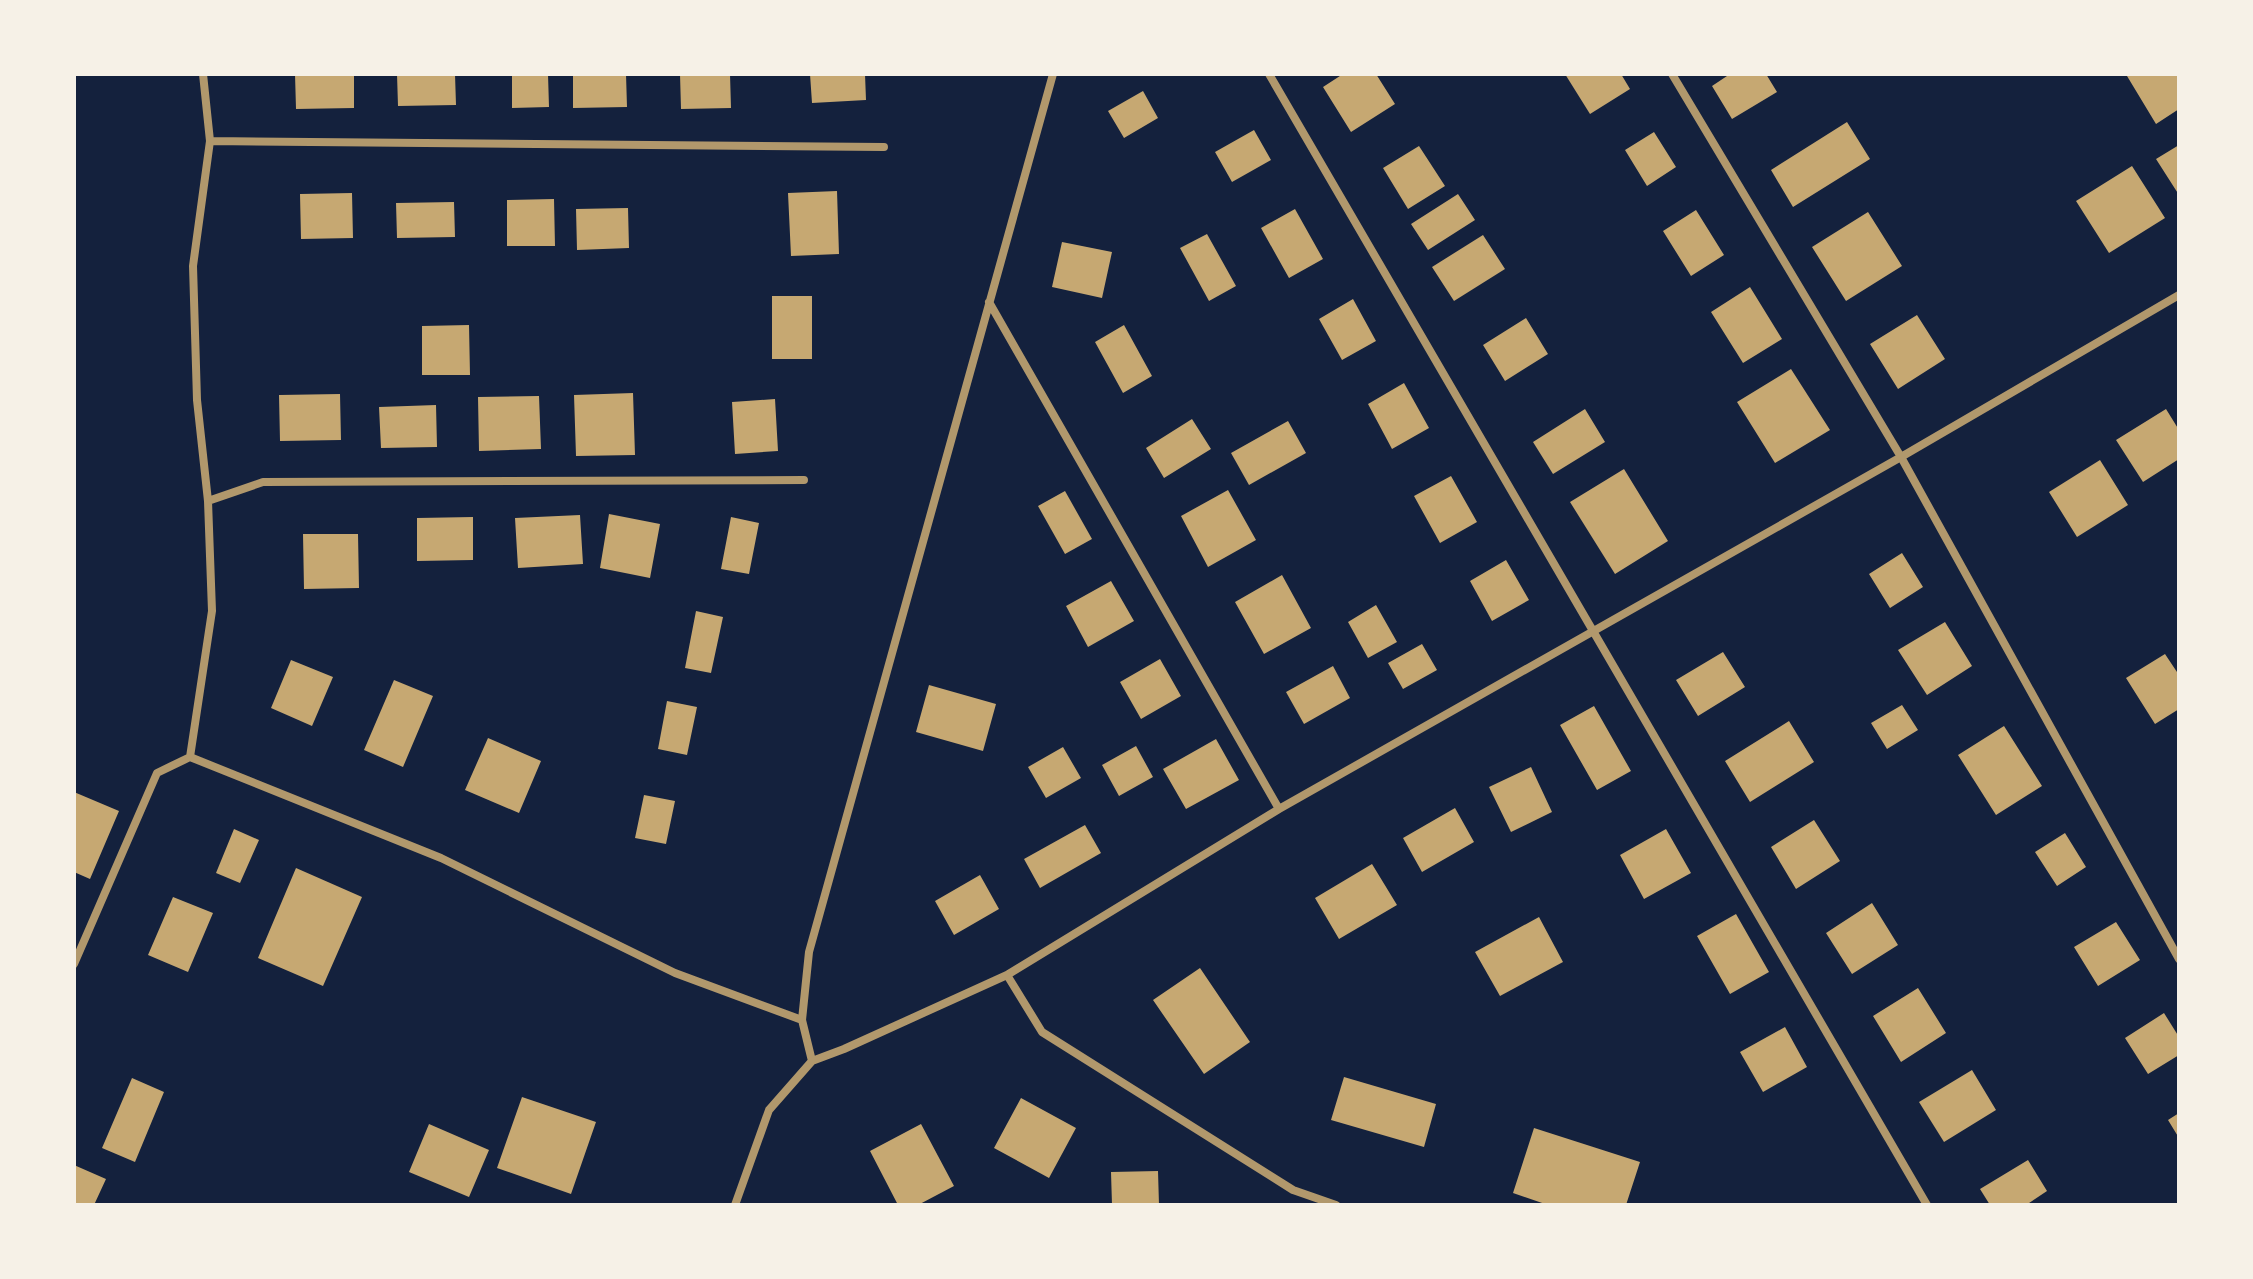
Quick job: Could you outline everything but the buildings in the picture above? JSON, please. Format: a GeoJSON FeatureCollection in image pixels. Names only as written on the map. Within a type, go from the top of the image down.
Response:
{"type":"FeatureCollection","features":[{"type":"Feature","properties":{"kind":"street"},"geometry":{"type":"LineString","coordinates":[[190,757],[212,611],[208,501],[197,400],[193,266],[210,141],[203,74]]}},
{"type":"Feature","properties":{"kind":"street"},"geometry":{"type":"LineString","coordinates":[[812,1061],[802,1020],[809,952],[1053,74]]}},
{"type":"Feature","properties":{"kind":"street"},"geometry":{"type":"LineString","coordinates":[[1269,74],[1927,1205]]}},
{"type":"Feature","properties":{"kind":"street"},"geometry":{"type":"LineString","coordinates":[[1672,74],[1901,457],[2179,959]]}},
{"type":"Feature","properties":{"kind":"street"},"geometry":{"type":"LineString","coordinates":[[210,141],[884,147]]}},
{"type":"Feature","properties":{"kind":"street"},"geometry":{"type":"LineString","coordinates":[[735,1205],[769,1110],[812,1061],[1007,975],[1279,809],[1901,457],[2179,295]]}},
{"type":"Feature","properties":{"kind":"street"},"geometry":{"type":"LineString","coordinates":[[989,302],[1279,809]]}},
{"type":"Feature","properties":{"kind":"street"},"geometry":{"type":"LineString","coordinates":[[208,501],[263,482],[804,480]]}},
{"type":"Feature","properties":{"kind":"street"},"geometry":{"type":"LineString","coordinates":[[74,964],[157,773],[190,757],[441,858],[675,973],[802,1020]]}},
{"type":"Feature","properties":{"kind":"street"},"geometry":{"type":"LineString","coordinates":[[1007,975],[1042,1032],[1293,1190],[1336,1205]]}}]}
